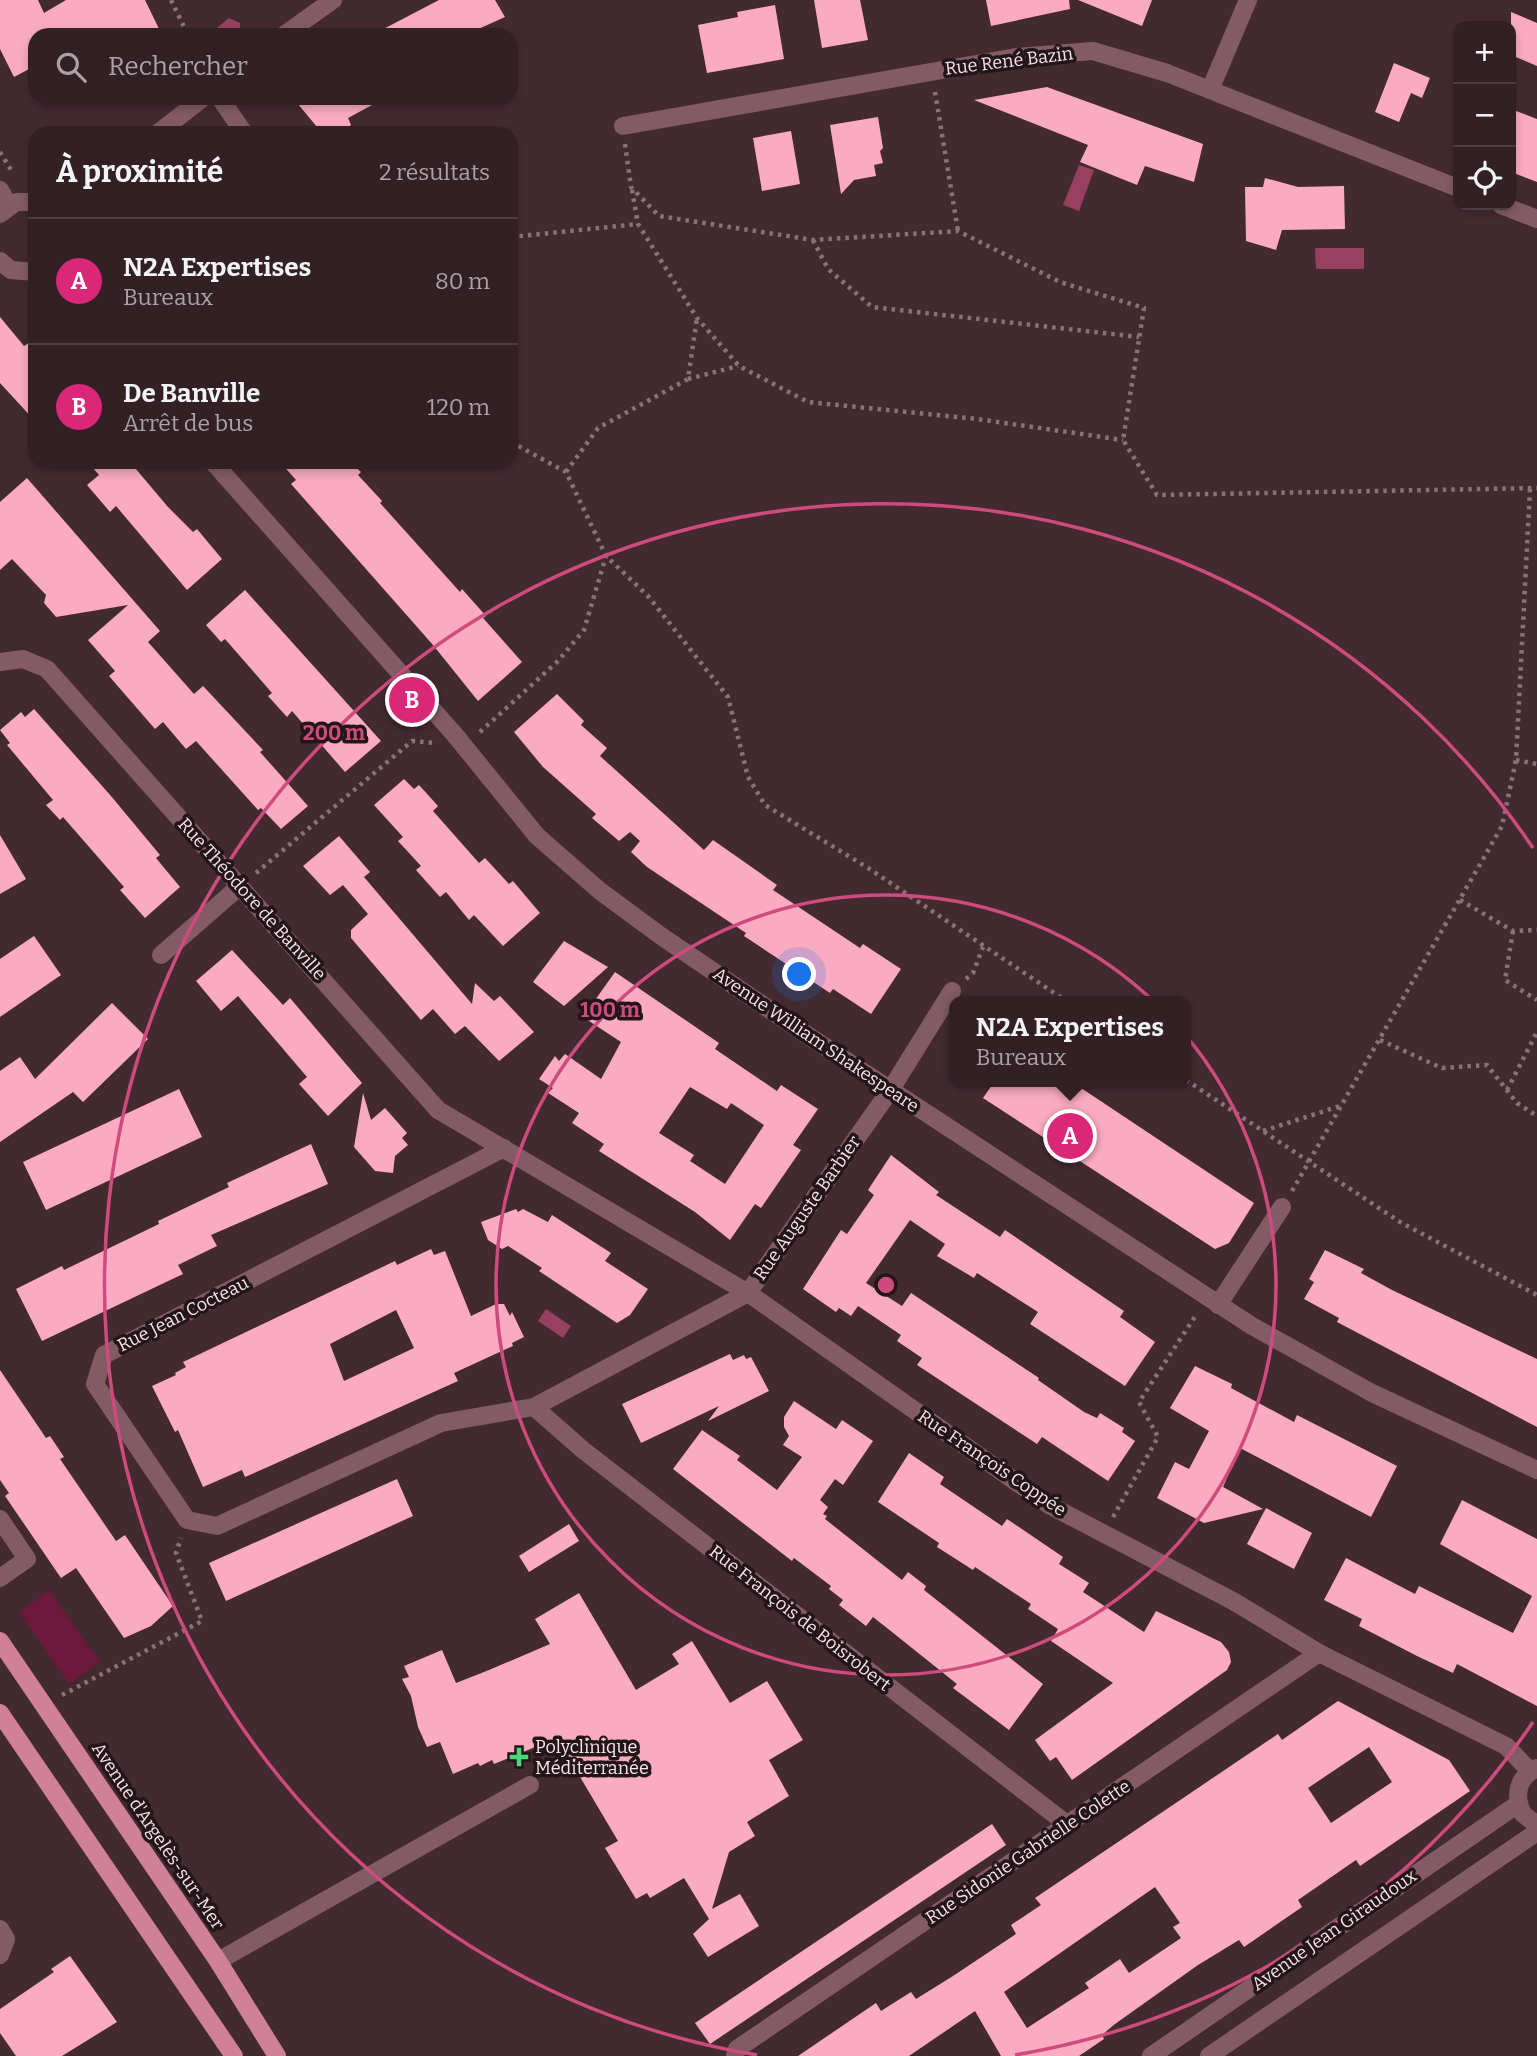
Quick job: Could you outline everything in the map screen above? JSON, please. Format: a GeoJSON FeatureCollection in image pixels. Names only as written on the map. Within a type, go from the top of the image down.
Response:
{"type":"FeatureCollection","features":[{"type":"Feature","properties":{"kind":"main road","name":"Avenue d'Argelès-sur-Mer"},"geometry":{"type":"LineString","coordinates":[[0,1641],[218,1961],[277,2056]]}},
{"type":"Feature","properties":{"kind":"main road"},"geometry":{"type":"LineString","coordinates":[[0,1713],[234,2056]]}},
{"type":"Feature","properties":{"kind":"street"},"geometry":{"type":"LineString","coordinates":[[294,28],[332,0]]}},
{"type":"Feature","properties":{"kind":"street"},"geometry":{"type":"LineString","coordinates":[[1210,90],[1248,0]]}},
{"type":"Feature","properties":{"kind":"street","name":"Rue René Bazin"},"geometry":{"type":"LineString","coordinates":[[623,126],[1016,57],[1093,51],[1167,73],[1453,186]]}},
{"type":"Feature","properties":{"kind":"street"},"geometry":{"type":"LineString","coordinates":[[167,126],[195,105]]}},
{"type":"Feature","properties":{"kind":"street"},"geometry":{"type":"LineString","coordinates":[[225,105],[239,126]]}},
{"type":"Feature","properties":{"kind":"street"},"geometry":{"type":"LineString","coordinates":[[3,203],[28,202]]}},
{"type":"Feature","properties":{"kind":"street"},"geometry":{"type":"LineString","coordinates":[[1514,210],[1537,219]]}},
{"type":"Feature","properties":{"kind":"street"},"geometry":{"type":"LineString","coordinates":[[0,261],[11,270],[28,271]]}},
{"type":"Feature","properties":{"kind":"street","name":"Avenue William Shakespeare"},"geometry":{"type":"LineString","coordinates":[[219,469],[464,746],[537,836],[600,891],[661,936],[1212,1301],[1372,1393],[1537,1470]]}},
{"type":"Feature","properties":{"kind":"street","name":"Rue Théodore de Banville"},"geometry":{"type":"LineString","coordinates":[[0,662],[23,659],[47,669],[438,1110],[504,1148]]}},
{"type":"Feature","properties":{"kind":"street"},"geometry":{"type":"LineString","coordinates":[[161,955],[240,886]]}},
{"type":"Feature","properties":{"kind":"street","name":"Rue Auguste Barbier"},"geometry":{"type":"LineString","coordinates":[[534,1407],[748,1293],[891,1089],[952,991]]}},
{"type":"Feature","properties":{"kind":"street","name":"Rue François Coppée"},"geometry":{"type":"LineString","coordinates":[[504,1148],[748,1293],[1049,1505],[1233,1601],[1319,1653],[1506,1746],[1534,1769]]}},
{"type":"Feature","properties":{"kind":"street","name":"Rue Jean Cocteau"},"geometry":{"type":"LineString","coordinates":[[187,1520],[95,1384],[104,1355],[504,1148]]}},
{"type":"Feature","properties":{"kind":"street"},"geometry":{"type":"LineString","coordinates":[[1212,1301],[1282,1206]]}},
{"type":"Feature","properties":{"kind":"street"},"geometry":{"type":"LineString","coordinates":[[187,1520],[217,1526],[441,1423],[534,1407]]}},
{"type":"Feature","properties":{"kind":"street","name":"Rue François de Boisrobert"},"geometry":{"type":"LineString","coordinates":[[534,1407],[583,1450],[1068,1825]]}},
{"type":"Feature","properties":{"kind":"street"},"geometry":{"type":"LineString","coordinates":[[0,1519],[27,1559],[0,1578]]}},
{"type":"Feature","properties":{"kind":"street","name":"Rue Sidonie Gabrielle Colette"},"geometry":{"type":"LineString","coordinates":[[736,2053],[1319,1653]]}},
{"type":"Feature","properties":{"kind":"street"},"geometry":{"type":"LineString","coordinates":[[1534,1769],[1521,1780],[1518,1804],[1523,1814],[1537,1825]]}},
{"type":"Feature","properties":{"kind":"street"},"geometry":{"type":"LineString","coordinates":[[218,1961],[530,1785]]}},
{"type":"Feature","properties":{"kind":"street","name":"Avenue Jean Giraudoux"},"geometry":{"type":"LineString","coordinates":[[1151,2056],[1518,1804]]}},
{"type":"Feature","properties":{"kind":"street","name":"Avenue Jean Giraudoux"},"geometry":{"type":"LineString","coordinates":[[1209,2056],[1537,1832]]}},
{"type":"Feature","properties":{"kind":"street"},"geometry":{"type":"LineString","coordinates":[[0,1929],[6,1939],[0,1955]]}},
{"type":"Feature","properties":{"kind":"path"},"geometry":{"type":"LineString","coordinates":[[170,0],[184,28]]}},
{"type":"Feature","properties":{"kind":"path"},"geometry":{"type":"LineString","coordinates":[[931,71],[958,230]]}},
{"type":"Feature","properties":{"kind":"path"},"geometry":{"type":"LineString","coordinates":[[623,126],[638,224],[697,318],[739,366],[808,402],[977,419],[1123,440]]}},
{"type":"Feature","properties":{"kind":"path"},"geometry":{"type":"LineString","coordinates":[[631,187],[659,216],[813,240],[958,230],[1060,282],[1144,308],[1123,440],[1157,495],[1537,488]]}},
{"type":"Feature","properties":{"kind":"path"},"geometry":{"type":"LineString","coordinates":[[518,236],[638,224]]}},
{"type":"Feature","properties":{"kind":"path"},"geometry":{"type":"LineString","coordinates":[[813,240],[828,269],[872,307],[1139,337]]}},
{"type":"Feature","properties":{"kind":"path"},"geometry":{"type":"LineString","coordinates":[[688,379],[697,318]]}},
{"type":"Feature","properties":{"kind":"path"},"geometry":{"type":"LineString","coordinates":[[566,472],[598,428],[688,379],[739,366]]}},
{"type":"Feature","properties":{"kind":"path"},"geometry":{"type":"LineString","coordinates":[[518,446],[566,472],[606,556],[648,596],[728,697],[748,777],[765,805],[868,868],[1058,996]]}},
{"type":"Feature","properties":{"kind":"path"},"geometry":{"type":"LineString","coordinates":[[1282,1206],[1343,1105],[1502,826],[1516,760],[1530,489]]}},
{"type":"Feature","properties":{"kind":"path"},"geometry":{"type":"LineString","coordinates":[[240,886],[412,741],[464,746],[558,661],[584,630],[606,556]]}},
{"type":"Feature","properties":{"kind":"path"},"geometry":{"type":"LineString","coordinates":[[1516,760],[1537,764]]}},
{"type":"Feature","properties":{"kind":"path"},"geometry":{"type":"LineString","coordinates":[[1460,900],[1513,931],[1537,930]]}},
{"type":"Feature","properties":{"kind":"path"},"geometry":{"type":"LineString","coordinates":[[1513,931],[1505,980],[1537,999]]}},
{"type":"Feature","properties":{"kind":"path"},"geometry":{"type":"LineString","coordinates":[[952,991],[973,973],[983,947]]}},
{"type":"Feature","properties":{"kind":"path"},"geometry":{"type":"LineString","coordinates":[[1507,1090],[1537,1032]]}},
{"type":"Feature","properties":{"kind":"path"},"geometry":{"type":"LineString","coordinates":[[1380,1040],[1442,1068],[1487,1065],[1517,1103],[1537,1116]]}},
{"type":"Feature","properties":{"kind":"path"},"geometry":{"type":"LineString","coordinates":[[1191,1084],[1400,1222],[1537,1295]]}},
{"type":"Feature","properties":{"kind":"path"},"geometry":{"type":"LineString","coordinates":[[1262,1131],[1343,1105]]}},
{"type":"Feature","properties":{"kind":"path"},"geometry":{"type":"LineString","coordinates":[[1104,1533],[1158,1437],[1139,1402],[1212,1301]]}},
{"type":"Feature","properties":{"kind":"path"},"geometry":{"type":"LineString","coordinates":[[43,1705],[202,1621],[176,1553],[187,1520]]}},
{"type":"Feature","properties":{"kind":"shaded area"},"geometry":{"type":"Polygon","coordinates":[[[229,18],[240,23],[240,28],[217,28],[229,18]]]}},
{"type":"Feature","properties":{"kind":"shaded area"},"geometry":{"type":"Polygon","coordinates":[[[1079,165],[1094,170],[1079,211],[1063,205],[1079,165]]]}},
{"type":"Feature","properties":{"kind":"shaded area"},"geometry":{"type":"Polygon","coordinates":[[[1315,248],[1364,248],[1364,269],[1316,269],[1315,248]]]}},
{"type":"Feature","properties":{"kind":"shaded area"},"geometry":{"type":"Polygon","coordinates":[[[546,1309],[571,1326],[563,1338],[538,1321],[546,1309]]]}},
{"type":"Feature","properties":{"kind":"shaded area"},"geometry":{"type":"Polygon","coordinates":[[[49,1590],[100,1662],[69,1684],[19,1612],[49,1590]]]}},
{"type":"Feature","properties":{"kind":"building"},"geometry":{"type":"Polygon","coordinates":[[[0,0],[38,0],[44,13],[66,0],[145,0],[159,28],[28,28],[28,70],[14,77],[0,49],[0,0]]]}},
{"type":"Feature","properties":{"kind":"building"},"geometry":{"type":"Polygon","coordinates":[[[439,0],[495,0],[505,17],[481,28],[385,28],[439,0]]]}},
{"type":"Feature","properties":{"kind":"building"},"geometry":{"type":"Polygon","coordinates":[[[814,0],[860,0],[868,40],[822,48],[814,0]]]}},
{"type":"Feature","properties":{"kind":"building"},"geometry":{"type":"Polygon","coordinates":[[[986,0],[1069,0],[1070,9],[991,26],[986,0]]]}},
{"type":"Feature","properties":{"kind":"building"},"geometry":{"type":"Polygon","coordinates":[[[1078,0],[1152,0],[1142,26],[1078,0]]]}},
{"type":"Feature","properties":{"kind":"building"},"geometry":{"type":"Polygon","coordinates":[[[775,5],[784,59],[707,73],[698,25],[738,17],[737,12],[775,5]]]}},
{"type":"Feature","properties":{"kind":"building"},"geometry":{"type":"Polygon","coordinates":[[[1511,12],[1537,23],[1537,66],[1516,57],[1516,21],[1511,21],[1511,12]]]}},
{"type":"Feature","properties":{"kind":"building"},"geometry":{"type":"Polygon","coordinates":[[[1394,63],[1430,78],[1422,98],[1411,93],[1399,122],[1375,112],[1394,63]]]}},
{"type":"Feature","properties":{"kind":"building"},"geometry":{"type":"Polygon","coordinates":[[[1047,87],[1203,144],[1194,182],[1145,166],[1137,185],[1080,162],[1088,145],[974,100],[1047,87]]]}},
{"type":"Feature","properties":{"kind":"building"},"geometry":{"type":"Polygon","coordinates":[[[299,105],[372,105],[348,118],[350,126],[316,126],[299,105]]]}},
{"type":"Feature","properties":{"kind":"building"},"geometry":{"type":"Polygon","coordinates":[[[1516,111],[1537,119],[1537,182],[1516,174],[1516,111]]]}},
{"type":"Feature","properties":{"kind":"building"},"geometry":{"type":"Polygon","coordinates":[[[878,117],[883,163],[874,165],[876,176],[854,180],[841,194],[830,125],[878,117]]]}},
{"type":"Feature","properties":{"kind":"building"},"geometry":{"type":"Polygon","coordinates":[[[791,131],[800,184],[762,191],[753,138],[791,131]]]}},
{"type":"Feature","properties":{"kind":"building"},"geometry":{"type":"Polygon","coordinates":[[[1265,178],[1298,187],[1344,186],[1345,229],[1282,230],[1276,250],[1246,241],[1245,187],[1263,187],[1265,178]]]}},
{"type":"Feature","properties":{"kind":"building"},"geometry":{"type":"Polygon","coordinates":[[[0,317],[24,346],[28,343],[28,413],[0,383],[0,317]]]}},
{"type":"Feature","properties":{"kind":"building"},"geometry":{"type":"Polygon","coordinates":[[[94,469],[136,469],[168,507],[193,532],[197,529],[222,559],[187,590],[116,506],[110,512],[87,485],[99,475],[94,469]]]}},
{"type":"Feature","properties":{"kind":"building"},"geometry":{"type":"Polygon","coordinates":[[[286,469],[358,469],[361,472],[358,475],[382,501],[380,503],[460,592],[462,589],[486,616],[483,618],[522,662],[478,701],[433,645],[291,484],[296,480],[286,469]]]}},
{"type":"Feature","properties":{"kind":"building"},"geometry":{"type":"Polygon","coordinates":[[[27,478],[160,631],[148,642],[194,694],[203,686],[263,750],[260,752],[308,806],[281,829],[261,808],[258,810],[196,741],[186,749],[163,722],[155,729],[109,676],[115,671],[88,640],[128,605],[56,617],[44,603],[46,595],[12,559],[0,570],[0,502],[27,478]]]}},
{"type":"Feature","properties":{"kind":"building"},"geometry":{"type":"Polygon","coordinates":[[[245,590],[381,741],[345,772],[292,711],[287,717],[268,696],[272,693],[225,639],[221,642],[206,625],[245,590]]]}},
{"type":"Feature","properties":{"kind":"building"},"geometry":{"type":"Polygon","coordinates":[[[557,694],[584,721],[581,725],[607,748],[600,756],[704,850],[713,840],[777,885],[773,890],[860,948],[863,944],[901,969],[871,1014],[833,989],[830,993],[647,867],[631,852],[640,841],[630,832],[619,841],[592,818],[596,814],[543,767],[514,732],[557,694]]]}},
{"type":"Feature","properties":{"kind":"building"},"geometry":{"type":"Polygon","coordinates":[[[34,709],[160,855],[156,858],[180,887],[145,918],[120,890],[124,887],[63,817],[60,820],[46,805],[53,800],[7,745],[10,743],[0,730],[21,712],[25,717],[34,709]]]}},
{"type":"Feature","properties":{"kind":"building"},"geometry":{"type":"Polygon","coordinates":[[[404,779],[414,789],[419,785],[438,806],[433,811],[479,863],[485,858],[509,884],[513,881],[540,913],[503,946],[474,915],[469,920],[446,892],[440,897],[416,870],[421,866],[398,841],[403,837],[374,805],[404,779]]]}},
{"type":"Feature","properties":{"kind":"building"},"geometry":{"type":"Polygon","coordinates":[[[0,835],[26,879],[0,894],[0,835]]]}},
{"type":"Feature","properties":{"kind":"building"},"geometry":{"type":"Polygon","coordinates":[[[339,836],[370,872],[364,877],[472,1004],[475,983],[494,1001],[500,996],[534,1032],[499,1061],[465,1026],[455,1034],[433,1009],[421,1020],[351,938],[351,930],[368,914],[343,885],[330,895],[303,866],[339,836]]]}},
{"type":"Feature","properties":{"kind":"building"},"geometry":{"type":"Polygon","coordinates":[[[34,936],[61,975],[0,1017],[0,959],[34,936]]]}},
{"type":"Feature","properties":{"kind":"building"},"geometry":{"type":"Polygon","coordinates":[[[564,941],[608,967],[564,1006],[533,982],[564,941]]]}},
{"type":"Feature","properties":{"kind":"building"},"geometry":{"type":"Polygon","coordinates":[[[232,950],[283,1005],[290,998],[362,1083],[328,1116],[299,1084],[307,1077],[238,996],[221,1011],[196,981],[232,950]]]}},
{"type":"Feature","properties":{"kind":"building"},"geometry":{"type":"Polygon","coordinates":[[[615,972],[719,1043],[715,1049],[777,1091],[781,1085],[818,1109],[793,1145],[801,1150],[761,1208],[755,1204],[730,1240],[695,1212],[599,1151],[604,1144],[572,1123],[579,1113],[548,1093],[553,1088],[539,1079],[555,1056],[559,1061],[565,1054],[601,1079],[621,1042],[583,1017],[615,972]],[[690,1087],[659,1133],[694,1155],[690,1161],[725,1184],[764,1125],[731,1103],[727,1109],[690,1087]]]}},
{"type":"Feature","properties":{"kind":"building"},"geometry":{"type":"Polygon","coordinates":[[[112,1003],[148,1039],[83,1102],[73,1092],[0,1142],[0,1071],[20,1057],[35,1079],[112,1003]]]}},
{"type":"Feature","properties":{"kind":"building"},"geometry":{"type":"Polygon","coordinates":[[[991,1087],[1080,1087],[1254,1203],[1229,1243],[1215,1249],[983,1098],[991,1087]]]}},
{"type":"Feature","properties":{"kind":"building"},"geometry":{"type":"Polygon","coordinates":[[[179,1089],[202,1137],[46,1210],[23,1162],[179,1089]]]}},
{"type":"Feature","properties":{"kind":"building"},"geometry":{"type":"Polygon","coordinates":[[[363,1093],[371,1120],[385,1108],[407,1133],[402,1138],[408,1145],[395,1156],[393,1173],[375,1171],[354,1147],[363,1093]]]}},
{"type":"Feature","properties":{"kind":"building"},"geometry":{"type":"Polygon","coordinates":[[[311,1144],[328,1184],[211,1235],[217,1246],[178,1265],[183,1274],[42,1341],[16,1289],[62,1266],[64,1270],[159,1224],[158,1221],[229,1187],[227,1183],[311,1144]]]}},
{"type":"Feature","properties":{"kind":"building"},"geometry":{"type":"Polygon","coordinates":[[[891,1155],[939,1192],[936,1195],[1000,1237],[1005,1230],[1124,1311],[1120,1317],[1155,1342],[1125,1386],[1030,1324],[1038,1312],[977,1273],[974,1278],[937,1256],[945,1244],[910,1220],[866,1283],[902,1306],[911,1293],[1039,1378],[1038,1380],[1084,1412],[1097,1418],[1100,1413],[1124,1428],[1122,1432],[1135,1441],[1108,1481],[1042,1437],[1037,1444],[917,1365],[922,1358],[897,1341],[901,1335],[858,1306],[851,1316],[839,1308],[836,1312],[803,1289],[841,1230],[847,1234],[874,1195],[868,1190],[891,1155]]]}},
{"type":"Feature","properties":{"kind":"building"},"geometry":{"type":"Polygon","coordinates":[[[516,1209],[518,1212],[523,1209],[548,1222],[552,1215],[611,1253],[605,1261],[648,1289],[630,1315],[617,1323],[539,1271],[542,1268],[508,1246],[502,1249],[488,1240],[481,1222],[516,1209]]]}},
{"type":"Feature","properties":{"kind":"building"},"geometry":{"type":"Polygon","coordinates":[[[431,1249],[434,1255],[445,1251],[471,1316],[496,1304],[504,1304],[510,1316],[512,1312],[524,1337],[512,1343],[513,1346],[454,1373],[458,1381],[245,1477],[242,1470],[203,1487],[178,1430],[175,1432],[152,1386],[176,1375],[175,1373],[186,1367],[183,1362],[395,1261],[397,1265],[431,1249]],[[396,1310],[330,1344],[344,1381],[414,1348],[396,1310]]]}},
{"type":"Feature","properties":{"kind":"building"},"geometry":{"type":"Polygon","coordinates":[[[1325,1250],[1364,1269],[1361,1273],[1392,1290],[1537,1359],[1537,1427],[1337,1322],[1339,1318],[1304,1299],[1314,1282],[1309,1279],[1325,1250]]]}},
{"type":"Feature","properties":{"kind":"building"},"geometry":{"type":"Polygon","coordinates":[[[730,1354],[733,1360],[744,1355],[746,1359],[751,1357],[769,1391],[708,1421],[719,1406],[641,1443],[622,1404],[730,1354]]]}},
{"type":"Feature","properties":{"kind":"building"},"geometry":{"type":"Polygon","coordinates":[[[1195,1366],[1232,1384],[1231,1388],[1294,1422],[1297,1415],[1397,1466],[1371,1517],[1240,1448],[1223,1487],[1263,1509],[1204,1523],[1157,1498],[1175,1462],[1189,1469],[1209,1431],[1170,1408],[1195,1366]]]}},
{"type":"Feature","properties":{"kind":"building"},"geometry":{"type":"Polygon","coordinates":[[[0,1370],[46,1438],[50,1436],[64,1457],[60,1459],[116,1541],[125,1535],[173,1606],[151,1626],[124,1638],[76,1568],[61,1578],[5,1496],[9,1493],[0,1480],[0,1370]]]}},
{"type":"Feature","properties":{"kind":"building"},"geometry":{"type":"Polygon","coordinates":[[[794,1401],[836,1429],[842,1420],[873,1441],[843,1485],[835,1479],[820,1500],[828,1507],[823,1514],[827,1516],[825,1519],[902,1580],[908,1572],[926,1586],[924,1590],[1043,1684],[1009,1730],[953,1688],[957,1684],[873,1617],[866,1626],[839,1605],[843,1600],[829,1589],[831,1586],[794,1558],[792,1561],[673,1469],[702,1430],[740,1456],[737,1460],[777,1490],[802,1457],[783,1445],[789,1436],[784,1427],[784,1417],[794,1401]]]}},
{"type":"Feature","properties":{"kind":"building"},"geometry":{"type":"Polygon","coordinates":[[[909,1453],[944,1477],[940,1484],[1002,1526],[1007,1519],[1063,1557],[1059,1564],[1089,1583],[1083,1592],[1144,1632],[1156,1611],[1221,1642],[1229,1652],[1231,1662],[1227,1670],[1072,1780],[1056,1757],[1050,1761],[1035,1740],[1113,1683],[1051,1641],[1058,1629],[1028,1609],[1031,1604],[975,1567],[973,1570],[937,1547],[939,1543],[878,1502],[909,1453]]]}},
{"type":"Feature","properties":{"kind":"building"},"geometry":{"type":"Polygon","coordinates":[[[397,1479],[413,1516],[226,1601],[209,1563],[397,1479]]]}},
{"type":"Feature","properties":{"kind":"building"},"geometry":{"type":"Polygon","coordinates":[[[1462,1500],[1537,1539],[1537,1706],[1457,1664],[1453,1673],[1417,1656],[1359,1626],[1362,1619],[1324,1600],[1346,1558],[1415,1594],[1419,1586],[1513,1633],[1532,1596],[1440,1544],[1462,1500]]]}},
{"type":"Feature","properties":{"kind":"building"},"geometry":{"type":"Polygon","coordinates":[[[1266,1508],[1312,1533],[1294,1569],[1247,1544],[1266,1508]]]}},
{"type":"Feature","properties":{"kind":"building"},"geometry":{"type":"Polygon","coordinates":[[[569,1524],[579,1541],[529,1572],[519,1556],[569,1524]]]}},
{"type":"Feature","properties":{"kind":"building"},"geometry":{"type":"Polygon","coordinates":[[[579,1593],[636,1690],[679,1664],[672,1654],[692,1641],[730,1703],[767,1681],[803,1740],[769,1760],[789,1796],[747,1822],[755,1836],[729,1852],[712,1909],[740,1894],[759,1926],[708,1957],[693,1934],[709,1919],[684,1878],[650,1898],[647,1893],[636,1899],[605,1848],[618,1841],[557,1738],[494,1764],[492,1760],[480,1766],[478,1763],[453,1774],[440,1742],[427,1747],[418,1727],[411,1696],[402,1679],[409,1677],[404,1666],[442,1650],[456,1683],[489,1670],[550,1644],[535,1619],[579,1593]]]}},
{"type":"Feature","properties":{"kind":"building"},"geometry":{"type":"Polygon","coordinates":[[[1338,1701],[1449,1760],[1470,1791],[1360,1866],[1356,1860],[1298,1900],[1302,1907],[1244,1947],[1239,1940],[1198,1965],[1115,2024],[1102,2035],[1104,2039],[1079,2056],[1001,2056],[975,2011],[909,2056],[798,2056],[876,2003],[881,2011],[911,1992],[916,1999],[953,1976],[1016,1934],[1011,1925],[1041,1905],[1035,1898],[1278,1734],[1282,1740],[1338,1701]],[[1369,1747],[1308,1788],[1331,1823],[1392,1782],[1369,1747]],[[1155,1887],[1004,1992],[1027,2028],[1089,1988],[1085,1983],[1120,1959],[1129,1973],[1181,1938],[1173,1927],[1180,1923],[1155,1887]]]}},
{"type":"Feature","properties":{"kind":"building"},"geometry":{"type":"Polygon","coordinates":[[[992,1824],[1006,1845],[710,2044],[695,2023],[992,1824]]]}},
{"type":"Feature","properties":{"kind":"building"},"geometry":{"type":"Polygon","coordinates":[[[70,1956],[117,2022],[62,2056],[16,2056],[0,2033],[0,2009],[54,1972],[51,1969],[70,1956]]]}},
{"type":"Feature","properties":{"kind":"place","name":"De Banville"},"geometry":{"type":"Point","coordinates":[412,700]}},
{"type":"Feature","properties":{"kind":"place","name":"N2A Expertises"},"geometry":{"type":"Point","coordinates":[1070,1136]}},
{"type":"Feature","properties":{"kind":"place","name":"Polyclinique Méditerranée"},"geometry":{"type":"Point","coordinates":[519,1757]}}]}
